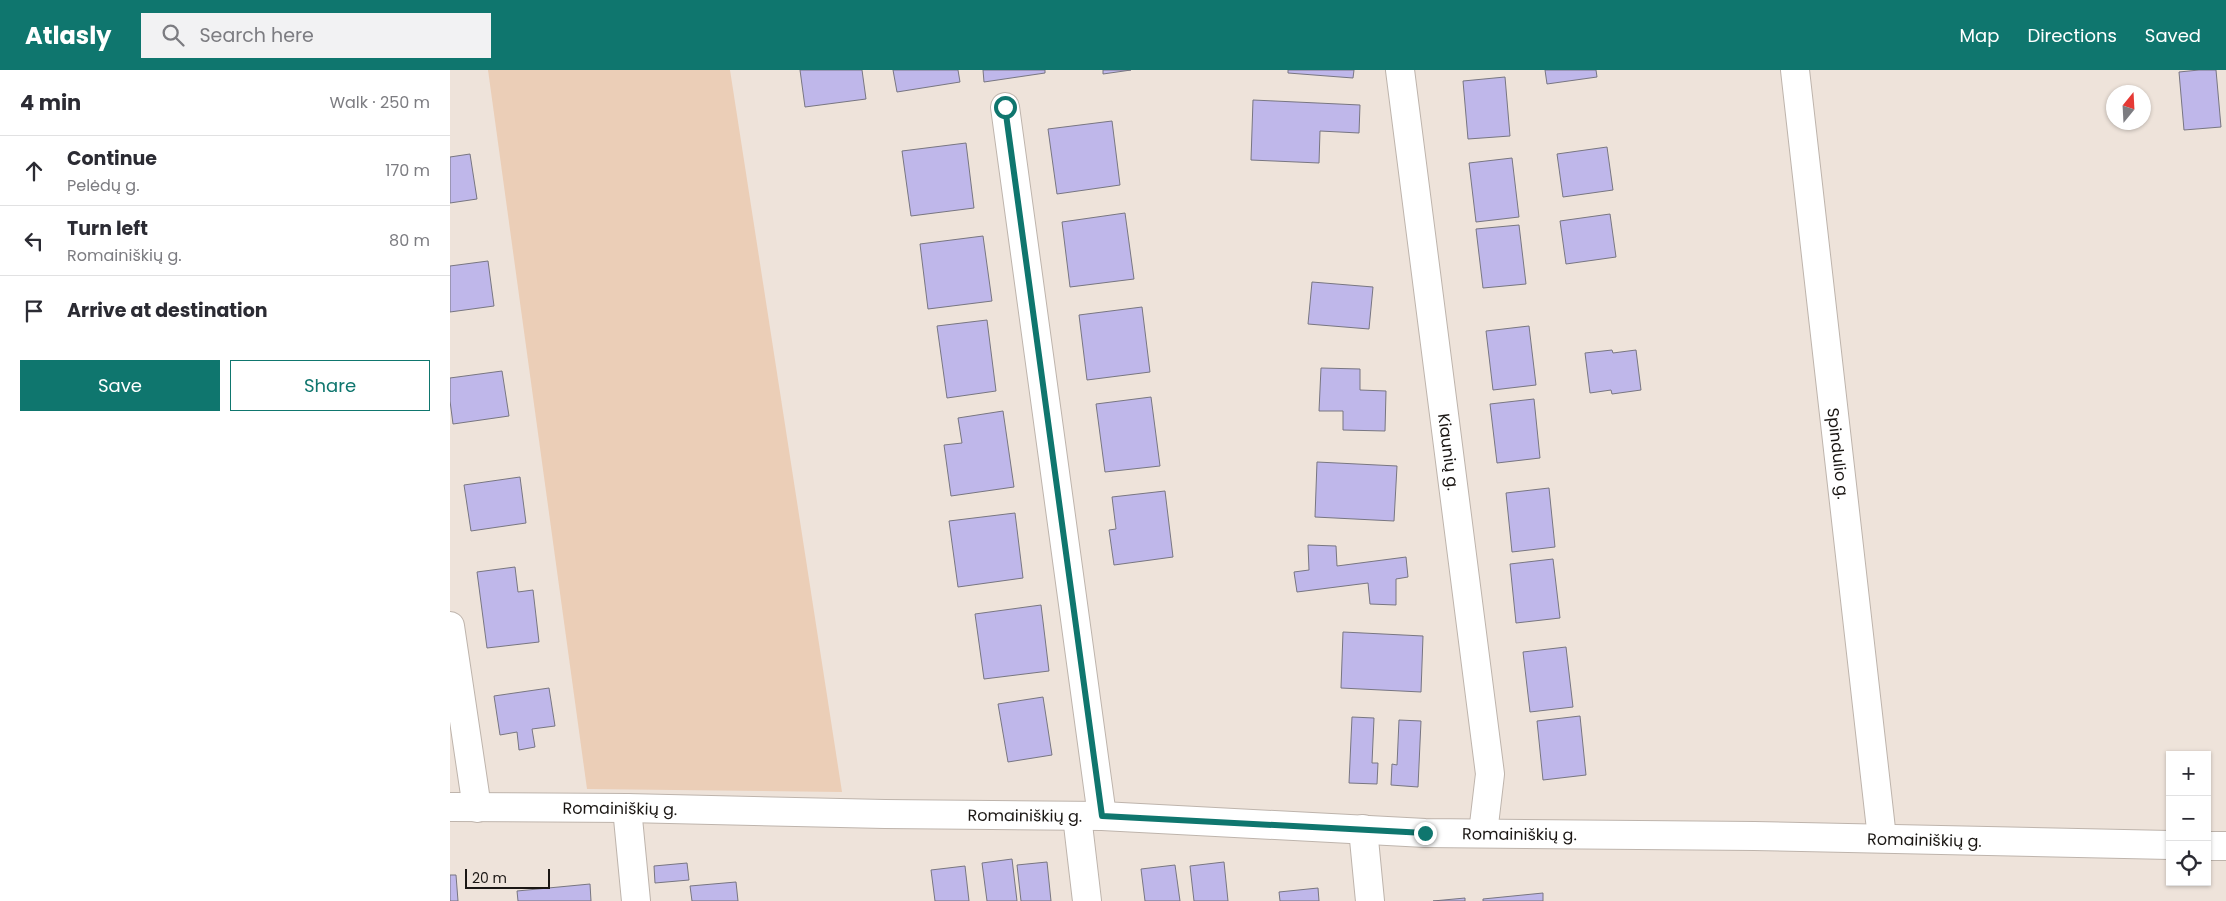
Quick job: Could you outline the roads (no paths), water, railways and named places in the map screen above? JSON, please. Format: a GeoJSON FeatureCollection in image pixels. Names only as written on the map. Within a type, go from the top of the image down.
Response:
{"type":"FeatureCollection","features":[{"type":"Feature","properties":{"kind":"street","name":"Kiaunių g."},"geometry":{"type":"LineString","coordinates":[[1400,70],[1490,774],[1483,833]]}},
{"type":"Feature","properties":{"kind":"street","name":"Spindulio g."},"geometry":{"type":"LineString","coordinates":[[1795,70],[1882,838]]}},
{"type":"Feature","properties":{"kind":"street"},"geometry":{"type":"LineString","coordinates":[[1005,107],[1089,816],[1087,901]]}},
{"type":"Feature","properties":{"kind":"street"},"geometry":{"type":"LineString","coordinates":[[450,626],[477,808]]}},
{"type":"Feature","properties":{"kind":"street","name":"Romainiškių g."},"geometry":{"type":"LineString","coordinates":[[450,807],[1089,816],[1425,833],[1882,838],[2166,845]]}},
{"type":"Feature","properties":{"kind":"street"},"geometry":{"type":"LineString","coordinates":[[627,808],[636,901]]}},
{"type":"Feature","properties":{"kind":"street"},"geometry":{"type":"LineString","coordinates":[[1363,829],[1370,901]]}},
{"type":"Feature","properties":{"kind":"street"},"geometry":{"type":"LineString","coordinates":[[2211,846],[2226,846]]}}]}
